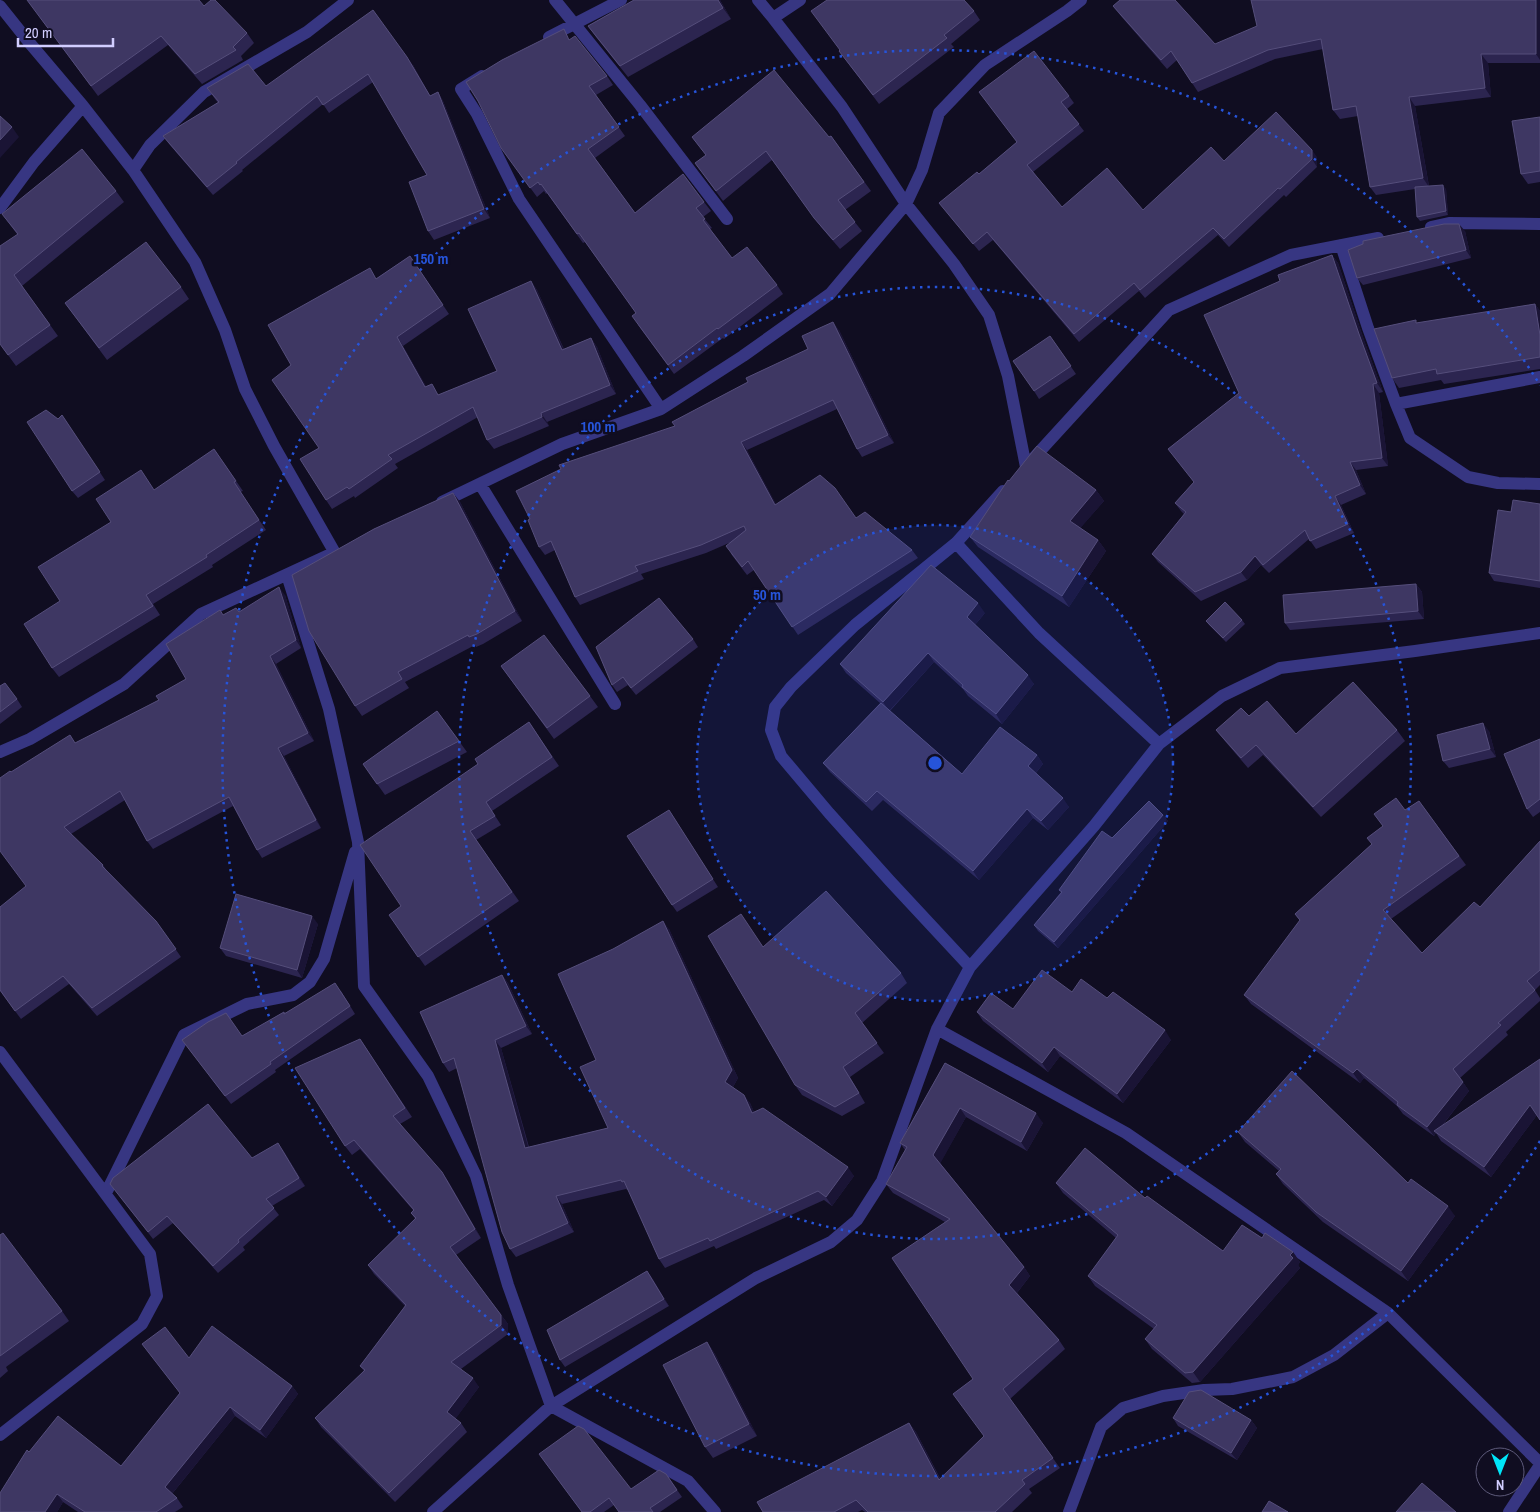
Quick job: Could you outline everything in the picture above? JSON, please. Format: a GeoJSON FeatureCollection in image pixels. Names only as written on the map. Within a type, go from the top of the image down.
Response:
{"type":"FeatureCollection","features":[{"type":"Feature","properties":{"kind":"street"},"geometry":{"type":"LineString","coordinates":[[133,170],[150,145],[204,92],[307,32],[348,0]]}},
{"type":"Feature","properties":{"kind":"street"},"geometry":{"type":"LineString","coordinates":[[555,0],[576,24],[727,219]]}},
{"type":"Feature","properties":{"kind":"street"},"geometry":{"type":"LineString","coordinates":[[536,43],[621,0]]}},
{"type":"Feature","properties":{"kind":"street"},"geometry":{"type":"LineString","coordinates":[[758,0],[842,107],[906,204],[954,264],[989,315],[1008,376],[1019,474]]}},
{"type":"Feature","properties":{"kind":"street"},"geometry":{"type":"LineString","coordinates":[[774,18],[800,0]]}},
{"type":"Feature","properties":{"kind":"street"},"geometry":{"type":"LineString","coordinates":[[429,508],[562,444],[661,409],[743,356],[830,294],[906,204],[922,170],[939,113],[985,65],[1067,11],[1080,0]]}},
{"type":"Feature","properties":{"kind":"street"},"geometry":{"type":"LineString","coordinates":[[0,6],[133,170],[195,262],[225,330],[245,388],[274,446],[339,551],[201,614],[124,684],[30,739],[0,752]]}},
{"type":"Feature","properties":{"kind":"street"},"geometry":{"type":"LineString","coordinates":[[492,69],[461,89],[477,114],[519,199],[661,409]]}},
{"type":"Feature","properties":{"kind":"street"},"geometry":{"type":"LineString","coordinates":[[0,208],[34,162],[83,106]]}},
{"type":"Feature","properties":{"kind":"street"},"geometry":{"type":"LineString","coordinates":[[1422,229],[1449,223],[1540,224]]}},
{"type":"Feature","properties":{"kind":"street"},"geometry":{"type":"LineString","coordinates":[[970,967],[829,813],[781,756],[771,730],[774,707],[791,687],[855,625],[956,543],[1070,416],[1169,310],[1291,256],[1386,236]]}},
{"type":"Feature","properties":{"kind":"street"},"geometry":{"type":"LineString","coordinates":[[1341,246],[1396,404],[1410,438],[1468,477],[1498,483],[1540,484]]}},
{"type":"Feature","properties":{"kind":"street"},"geometry":{"type":"LineString","coordinates":[[1396,404],[1540,378]]}},
{"type":"Feature","properties":{"kind":"street"},"geometry":{"type":"LineString","coordinates":[[480,484],[615,704]]}},
{"type":"Feature","properties":{"kind":"street"},"geometry":{"type":"LineString","coordinates":[[956,543],[1039,633],[1160,744]]}},
{"type":"Feature","properties":{"kind":"street"},"geometry":{"type":"LineString","coordinates":[[287,575],[329,709],[358,842],[364,986],[428,1076],[476,1176],[508,1285],[551,1406],[688,1481],[715,1512]]}},
{"type":"Feature","properties":{"kind":"street"},"geometry":{"type":"LineString","coordinates":[[434,1512],[551,1406],[756,1278],[831,1242],[858,1220],[882,1181],[937,1029],[970,967],[1094,826],[1160,744],[1222,696],[1280,668],[1415,652],[1540,633]]}},
{"type":"Feature","properties":{"kind":"street"},"geometry":{"type":"LineString","coordinates":[[106,1194],[184,1035],[247,1004],[293,995],[310,982],[324,959],[358,842]]}},
{"type":"Feature","properties":{"kind":"street"},"geometry":{"type":"LineString","coordinates":[[937,1029],[1126,1133],[1388,1313],[1540,1464],[1509,1512]]}},
{"type":"Feature","properties":{"kind":"street"},"geometry":{"type":"LineString","coordinates":[[0,1052],[150,1254],[158,1296],[142,1324],[0,1434]]}},
{"type":"Feature","properties":{"kind":"street"},"geometry":{"type":"LineString","coordinates":[[1069,1512],[1101,1427],[1123,1408],[1163,1396],[1204,1390],[1232,1389],[1293,1377],[1334,1355],[1388,1313]]}},
{"type":"Feature","properties":{"kind":"building"},"geometry":{"type":"Polygon","coordinates":[[[27,0],[199,0],[204,6],[211,0],[215,0],[247,33],[233,47],[236,50],[195,74],[161,36],[91,86],[27,0]]]}},
{"type":"Feature","properties":{"kind":"building"},"geometry":{"type":"Polygon","coordinates":[[[634,0],[718,0],[723,8],[620,66],[588,26],[634,0]]]}},
{"type":"Feature","properties":{"kind":"building"},"geometry":{"type":"Polygon","coordinates":[[[827,0],[964,0],[974,11],[944,35],[947,38],[873,95],[811,11],[827,0]]]}},
{"type":"Feature","properties":{"kind":"building"},"geometry":{"type":"Polygon","coordinates":[[[1120,0],[1175,0],[1215,44],[1257,26],[1251,0],[1536,0],[1536,54],[1481,54],[1485,88],[1409,97],[1423,178],[1370,187],[1356,106],[1333,110],[1321,39],[1268,50],[1192,83],[1171,51],[1161,60],[1113,6],[1120,0]]]}},
{"type":"Feature","properties":{"kind":"building"},"geometry":{"type":"Polygon","coordinates":[[[373,10],[407,57],[430,96],[438,92],[484,209],[428,231],[409,182],[427,175],[368,74],[323,105],[317,96],[207,187],[163,136],[219,102],[207,88],[248,64],[266,86],[373,10]]]}},
{"type":"Feature","properties":{"kind":"building"},"geometry":{"type":"Polygon","coordinates":[[[564,29],[569,40],[575,36],[607,76],[589,86],[619,127],[588,149],[635,213],[683,174],[704,202],[696,208],[705,219],[703,220],[732,258],[747,247],[777,285],[668,365],[632,316],[636,313],[579,233],[577,234],[541,184],[538,182],[530,188],[501,148],[478,101],[466,82],[502,60],[564,29]]]}},
{"type":"Feature","properties":{"kind":"building"},"geometry":{"type":"Polygon","coordinates":[[[1034,51],[1069,96],[1061,102],[1079,124],[1027,165],[1062,207],[1107,168],[1143,210],[1211,147],[1224,161],[1276,112],[1312,150],[1312,159],[1224,239],[1213,228],[1140,290],[1134,283],[1074,334],[987,232],[973,244],[939,203],[977,172],[979,174],[1017,142],[979,92],[1034,51]]]}},
{"type":"Feature","properties":{"kind":"building"},"geometry":{"type":"Polygon","coordinates":[[[774,70],[829,137],[831,136],[864,182],[838,200],[855,222],[833,240],[814,218],[766,151],[716,191],[695,163],[706,155],[692,137],[774,70]]]}},
{"type":"Feature","properties":{"kind":"building"},"geometry":{"type":"Polygon","coordinates":[[[0,116],[12,127],[0,140],[0,116]]]}},
{"type":"Feature","properties":{"kind":"building"},"geometry":{"type":"Polygon","coordinates":[[[1540,117],[1540,171],[1521,174],[1512,121],[1540,117]]]}},
{"type":"Feature","properties":{"kind":"building"},"geometry":{"type":"Polygon","coordinates":[[[82,149],[116,191],[14,275],[50,325],[8,355],[0,344],[0,246],[18,234],[2,214],[82,149]]]}},
{"type":"Feature","properties":{"kind":"building"},"geometry":{"type":"Polygon","coordinates":[[[1443,185],[1446,211],[1417,217],[1415,187],[1443,185]]]}},
{"type":"Feature","properties":{"kind":"building"},"geometry":{"type":"Polygon","coordinates":[[[1444,224],[1459,224],[1466,250],[1357,278],[1348,250],[1363,244],[1363,241],[1444,224]]]}},
{"type":"Feature","properties":{"kind":"building"},"geometry":{"type":"Polygon","coordinates":[[[146,242],[181,287],[99,348],[65,303],[146,242]]]}},
{"type":"Feature","properties":{"kind":"building"},"geometry":{"type":"Polygon","coordinates":[[[1332,255],[1377,383],[1373,384],[1382,458],[1350,462],[1360,485],[1335,496],[1348,524],[1310,541],[1305,530],[1263,565],[1255,556],[1241,572],[1195,592],[1152,554],[1186,512],[1175,503],[1194,482],[1168,449],[1239,393],[1204,315],[1280,281],[1278,275],[1332,255]]]}},
{"type":"Feature","properties":{"kind":"building"},"geometry":{"type":"Polygon","coordinates":[[[410,256],[443,305],[397,337],[425,387],[432,384],[438,395],[497,371],[468,309],[531,281],[562,350],[591,338],[610,385],[541,413],[542,417],[487,440],[473,407],[388,455],[392,459],[349,489],[347,487],[326,500],[300,459],[319,448],[272,380],[291,365],[268,325],[370,268],[376,279],[410,256]]]}},
{"type":"Feature","properties":{"kind":"building"},"geometry":{"type":"Polygon","coordinates":[[[1535,304],[1540,335],[1540,357],[1437,374],[1436,369],[1392,378],[1374,329],[1416,320],[1416,323],[1535,304]]]}},
{"type":"Feature","properties":{"kind":"building"},"geometry":{"type":"Polygon","coordinates":[[[833,322],[888,435],[857,449],[833,400],[741,442],[775,505],[820,475],[835,488],[856,518],[865,512],[912,550],[792,627],[748,561],[742,567],[726,546],[746,530],[744,526],[701,545],[635,566],[638,571],[575,597],[551,541],[539,547],[528,520],[530,519],[516,491],[561,469],[559,465],[675,426],[672,422],[748,382],[746,378],[808,349],[802,336],[833,322]]]}},
{"type":"Feature","properties":{"kind":"building"},"geometry":{"type":"Polygon","coordinates":[[[1050,336],[1071,366],[1034,391],[1013,361],[1050,336]]]}},
{"type":"Feature","properties":{"kind":"building"},"geometry":{"type":"Polygon","coordinates":[[[46,410],[58,419],[62,415],[100,472],[72,491],[27,422],[46,410]]]}},
{"type":"Feature","properties":{"kind":"building"},"geometry":{"type":"Polygon","coordinates":[[[1037,446],[1096,490],[1070,521],[1098,540],[1062,596],[970,537],[1008,480],[1037,446]]]}},
{"type":"Feature","properties":{"kind":"building"},"geometry":{"type":"Polygon","coordinates":[[[214,449],[259,520],[206,555],[207,557],[146,595],[153,606],[52,668],[24,624],[60,601],[38,567],[111,522],[96,499],[141,470],[154,490],[214,449]]]}},
{"type":"Feature","properties":{"kind":"building"},"geometry":{"type":"Polygon","coordinates":[[[453,493],[515,611],[477,634],[469,637],[468,635],[398,672],[402,679],[355,706],[309,631],[292,575],[374,529],[453,493]]]}},
{"type":"Feature","properties":{"kind":"building"},"geometry":{"type":"Polygon","coordinates":[[[1513,500],[1540,504],[1540,581],[1489,573],[1498,510],[1511,512],[1513,500]]]}},
{"type":"Feature","properties":{"kind":"building"},"geometry":{"type":"Polygon","coordinates":[[[931,565],[978,603],[967,617],[1028,675],[996,714],[962,687],[963,685],[928,653],[883,702],[840,664],[931,565]]]}},
{"type":"Feature","properties":{"kind":"building"},"geometry":{"type":"Polygon","coordinates":[[[1416,584],[1418,611],[1285,623],[1283,595],[1416,584]]]}},
{"type":"Feature","properties":{"kind":"building"},"geometry":{"type":"Polygon","coordinates":[[[279,587],[296,640],[270,656],[308,733],[278,748],[316,820],[257,850],[229,797],[147,841],[120,791],[64,827],[156,921],[176,949],[92,1008],[63,976],[15,1011],[0,990],[0,907],[26,886],[0,851],[0,778],[70,735],[75,743],[159,700],[156,696],[186,679],[166,644],[220,610],[223,615],[236,608],[239,612],[279,587]]]}},
{"type":"Feature","properties":{"kind":"building"},"geometry":{"type":"Polygon","coordinates":[[[659,598],[693,639],[631,688],[623,677],[612,685],[596,647],[659,598]]]}},
{"type":"Feature","properties":{"kind":"building"},"geometry":{"type":"Polygon","coordinates":[[[1225,602],[1242,620],[1223,638],[1206,621],[1225,602]]]}},
{"type":"Feature","properties":{"kind":"building"},"geometry":{"type":"Polygon","coordinates":[[[544,635],[590,696],[547,728],[501,666],[544,635]]]}},
{"type":"Feature","properties":{"kind":"building"},"geometry":{"type":"Polygon","coordinates":[[[1353,682],[1397,730],[1313,807],[1256,745],[1241,758],[1216,730],[1241,708],[1249,716],[1267,701],[1296,734],[1353,682]]]}},
{"type":"Feature","properties":{"kind":"building"},"geometry":{"type":"Polygon","coordinates":[[[5,683],[17,699],[0,712],[0,686],[5,683]]]}},
{"type":"Feature","properties":{"kind":"building"},"geometry":{"type":"Polygon","coordinates":[[[881,703],[962,774],[1000,727],[1037,755],[1028,766],[1063,798],[1041,821],[1027,809],[973,871],[877,791],[866,802],[823,763],[881,703]]]}},
{"type":"Feature","properties":{"kind":"building"},"geometry":{"type":"Polygon","coordinates":[[[437,711],[459,741],[377,784],[363,764],[437,711]]]}},
{"type":"Feature","properties":{"kind":"building"},"geometry":{"type":"Polygon","coordinates":[[[529,722],[552,757],[486,802],[495,816],[470,831],[512,892],[418,957],[389,915],[401,906],[360,845],[478,764],[475,759],[529,722]]]}},
{"type":"Feature","properties":{"kind":"building"},"geometry":{"type":"Polygon","coordinates":[[[1483,723],[1490,749],[1443,761],[1437,735],[1483,723]]]}},
{"type":"Feature","properties":{"kind":"building"},"geometry":{"type":"Polygon","coordinates":[[[1540,739],[1540,799],[1527,809],[1504,754],[1540,739]]]}},
{"type":"Feature","properties":{"kind":"building"},"geometry":{"type":"Polygon","coordinates":[[[1396,798],[1405,810],[1419,801],[1459,856],[1383,910],[1422,953],[1474,902],[1480,907],[1540,841],[1540,970],[1527,981],[1535,990],[1498,1023],[1501,1025],[1453,1069],[1463,1082],[1427,1127],[1397,1105],[1398,1102],[1357,1069],[1353,1073],[1244,995],[1300,920],[1295,914],[1372,844],[1367,838],[1383,826],[1374,814],[1396,798]]]}},
{"type":"Feature","properties":{"kind":"building"},"geometry":{"type":"Polygon","coordinates":[[[1149,801],[1163,815],[1054,942],[1034,925],[1062,892],[1059,890],[1102,831],[1112,838],[1149,801]]]}},
{"type":"Feature","properties":{"kind":"building"},"geometry":{"type":"Polygon","coordinates":[[[669,810],[713,879],[672,905],[627,836],[669,810]]]}},
{"type":"Feature","properties":{"kind":"building"},"geometry":{"type":"Polygon","coordinates":[[[826,891],[901,973],[855,1013],[877,1043],[843,1067],[859,1093],[835,1107],[795,1085],[708,936],[741,914],[763,947],[826,891]]]}},
{"type":"Feature","properties":{"kind":"building"},"geometry":{"type":"Polygon","coordinates":[[[236,894],[312,916],[297,970],[220,948],[236,894]]]}},
{"type":"Feature","properties":{"kind":"building"},"geometry":{"type":"Polygon","coordinates":[[[663,921],[732,1070],[725,1082],[744,1095],[752,1113],[763,1108],[848,1167],[826,1197],[818,1191],[710,1241],[708,1238],[659,1259],[624,1181],[622,1182],[621,1180],[556,1196],[568,1223],[510,1249],[502,1232],[454,1058],[443,1063],[420,1012],[502,975],[526,1026],[495,1040],[525,1148],[608,1128],[580,1067],[596,1060],[558,974],[613,949],[663,921]]]}},
{"type":"Feature","properties":{"kind":"building"},"geometry":{"type":"Polygon","coordinates":[[[1042,970],[1072,992],[1081,979],[1107,998],[1113,992],[1165,1030],[1117,1094],[1054,1047],[1042,1063],[977,1012],[991,993],[1013,1009],[1042,970]]]}},
{"type":"Feature","properties":{"kind":"building"},"geometry":{"type":"Polygon","coordinates":[[[335,983],[350,1006],[225,1096],[182,1040],[208,1022],[226,1013],[242,1036],[284,1012],[284,1014],[335,983]]]}},
{"type":"Feature","properties":{"kind":"building"},"geometry":{"type":"Polygon","coordinates":[[[360,1039],[405,1108],[393,1116],[442,1172],[475,1229],[450,1247],[501,1315],[501,1325],[451,1362],[473,1378],[447,1412],[461,1423],[389,1493],[315,1418],[365,1370],[360,1366],[406,1305],[368,1265],[416,1218],[411,1213],[414,1210],[354,1140],[345,1146],[295,1068],[360,1039]]]}},
{"type":"Feature","properties":{"kind":"building"},"geometry":{"type":"Polygon","coordinates":[[[1540,1059],[1540,1120],[1530,1105],[1484,1167],[1434,1131],[1540,1059]]]}},
{"type":"Feature","properties":{"kind":"building"},"geometry":{"type":"Polygon","coordinates":[[[945,1063],[1036,1113],[1021,1142],[960,1108],[933,1155],[1024,1267],[1009,1285],[1059,1340],[1003,1389],[1053,1458],[1022,1480],[1025,1484],[995,1512],[868,1512],[856,1500],[834,1512],[763,1512],[757,1502],[909,1423],[939,1480],[984,1436],[953,1394],[973,1379],[892,1258],[950,1219],[886,1184],[907,1147],[900,1143],[945,1063]]]}},
{"type":"Feature","properties":{"kind":"building"},"geometry":{"type":"Polygon","coordinates":[[[1292,1071],[1408,1183],[1411,1179],[1448,1206],[1401,1271],[1316,1212],[1276,1174],[1281,1169],[1238,1132],[1292,1071]]]}},
{"type":"Feature","properties":{"kind":"building"},"geometry":{"type":"Polygon","coordinates":[[[208,1104],[252,1158],[278,1143],[299,1178],[266,1199],[274,1208],[238,1240],[239,1242],[213,1266],[167,1216],[148,1232],[110,1184],[113,1178],[208,1104]]]}},
{"type":"Feature","properties":{"kind":"building"},"geometry":{"type":"Polygon","coordinates":[[[1085,1148],[1145,1198],[1147,1196],[1223,1251],[1242,1225],[1262,1238],[1265,1233],[1293,1252],[1290,1255],[1293,1258],[1193,1372],[1185,1373],[1145,1339],[1157,1325],[1088,1276],[1118,1235],[1056,1183],[1085,1148]]]}},
{"type":"Feature","properties":{"kind":"building"},"geometry":{"type":"Polygon","coordinates":[[[3,1233],[62,1311],[0,1356],[0,1235],[3,1233]]]}},
{"type":"Feature","properties":{"kind":"building"},"geometry":{"type":"Polygon","coordinates":[[[647,1271],[664,1299],[560,1360],[547,1330],[647,1271]]]}},
{"type":"Feature","properties":{"kind":"building"},"geometry":{"type":"Polygon","coordinates":[[[212,1326],[292,1386],[260,1430],[230,1407],[165,1487],[177,1498],[156,1512],[85,1512],[57,1494],[45,1512],[0,1512],[0,1493],[27,1450],[29,1452],[58,1416],[121,1466],[180,1393],[142,1344],[165,1327],[189,1358],[212,1326]]]}},
{"type":"Feature","properties":{"kind":"building"},"geometry":{"type":"Polygon","coordinates":[[[707,1342],[749,1424],[705,1447],[663,1365],[707,1342]]]}},
{"type":"Feature","properties":{"kind":"building"},"geometry":{"type":"Polygon","coordinates":[[[1201,1390],[1251,1420],[1231,1453],[1173,1418],[1189,1392],[1201,1390]]]}},
{"type":"Feature","properties":{"kind":"building"},"geometry":{"type":"Polygon","coordinates":[[[578,1426],[584,1429],[631,1489],[659,1470],[666,1474],[677,1490],[650,1508],[653,1512],[619,1512],[609,1498],[590,1512],[582,1512],[539,1454],[578,1426]]]}},
{"type":"Feature","properties":{"kind":"building"},"geometry":{"type":"Polygon","coordinates":[[[1422,1483],[1456,1512],[1396,1512],[1422,1483]]]}},
{"type":"Feature","properties":{"kind":"building"},"geometry":{"type":"Polygon","coordinates":[[[1269,1501],[1288,1512],[1262,1512],[1269,1501]]]}}]}
